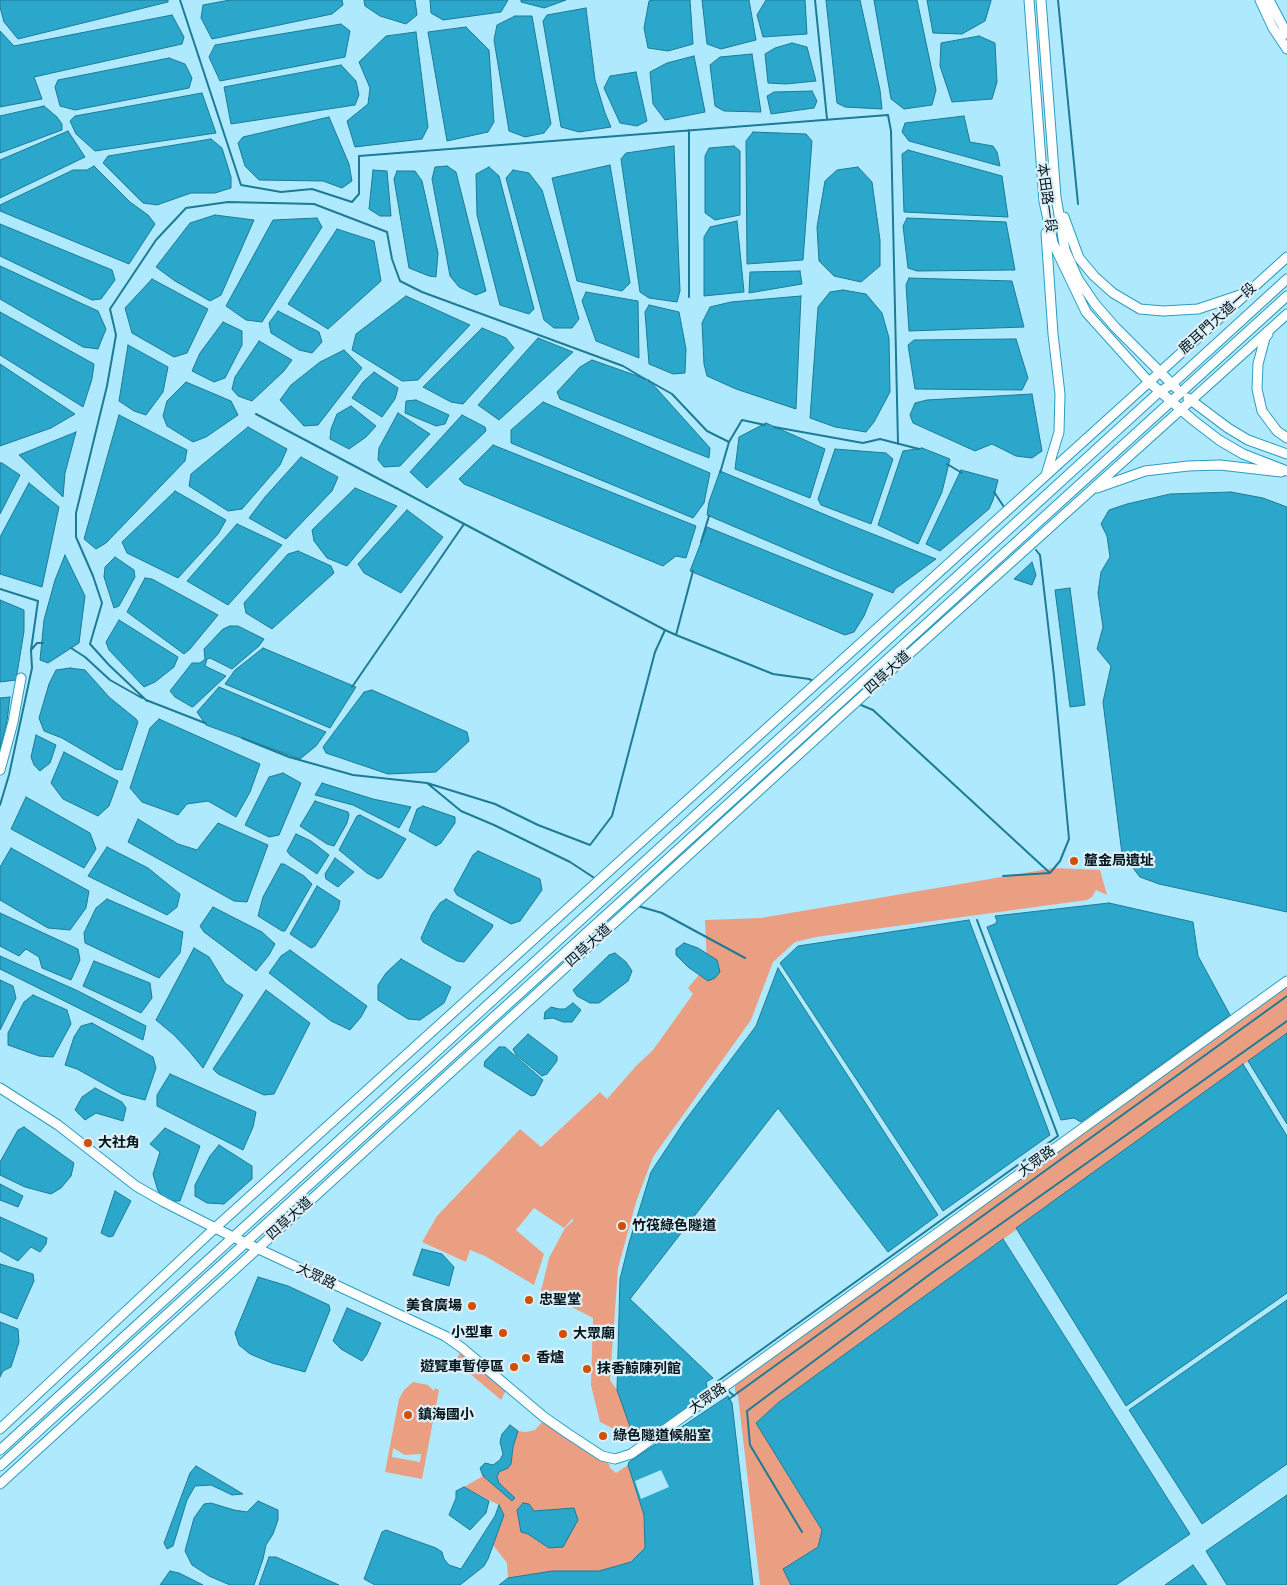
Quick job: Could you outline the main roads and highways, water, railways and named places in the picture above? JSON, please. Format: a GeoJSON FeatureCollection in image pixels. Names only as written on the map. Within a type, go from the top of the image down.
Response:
{"type":"FeatureCollection","features":[{"type":"Feature","properties":{"kind":"water"},"geometry":{"type":"Polygon","coordinates":[[[0,0],[168,0],[168,2],[18,39],[4,22],[0,0]]]}},
{"type":"Feature","properties":{"kind":"water"},"geometry":{"type":"Polygon","coordinates":[[[230,0],[342,0],[343,5],[332,14],[212,39],[201,18],[203,5],[230,0]]]}},
{"type":"Feature","properties":{"kind":"water"},"geometry":{"type":"Polygon","coordinates":[[[364,0],[415,0],[417,15],[406,24],[380,16],[365,6],[364,0]]]}},
{"type":"Feature","properties":{"kind":"water"},"geometry":{"type":"Polygon","coordinates":[[[430,0],[508,0],[501,12],[443,20],[431,13],[430,0]]]}},
{"type":"Feature","properties":{"kind":"water"},"geometry":{"type":"Polygon","coordinates":[[[521,0],[566,0],[544,8],[521,2],[521,0]]]}},
{"type":"Feature","properties":{"kind":"water"},"geometry":{"type":"Polygon","coordinates":[[[690,0],[693,44],[668,51],[648,48],[644,28],[649,1],[690,0]]]}},
{"type":"Feature","properties":{"kind":"water"},"geometry":{"type":"Polygon","coordinates":[[[702,0],[749,0],[756,40],[721,49],[707,44],[702,0]]]}},
{"type":"Feature","properties":{"kind":"water"},"geometry":{"type":"Polygon","coordinates":[[[766,0],[805,0],[807,34],[763,37],[757,15],[766,0]]]}},
{"type":"Feature","properties":{"kind":"water"},"geometry":{"type":"Polygon","coordinates":[[[826,0],[860,0],[880,90],[882,109],[845,107],[837,103],[826,0]]]}},
{"type":"Feature","properties":{"kind":"water"},"geometry":{"type":"Polygon","coordinates":[[[874,0],[917,0],[936,90],[932,105],[904,109],[891,99],[874,0]]]}},
{"type":"Feature","properties":{"kind":"water"},"geometry":{"type":"Polygon","coordinates":[[[927,0],[991,1],[985,21],[962,34],[933,33],[927,0]]]}},
{"type":"Feature","properties":{"kind":"water"},"geometry":{"type":"Polygon","coordinates":[[[586,8],[595,80],[611,127],[579,132],[561,127],[543,21],[547,15],[586,8]]]}},
{"type":"Feature","properties":{"kind":"water"},"geometry":{"type":"Polygon","coordinates":[[[172,15],[184,37],[182,44],[34,77],[42,99],[0,107],[0,31],[14,46],[172,15]]]}},
{"type":"Feature","properties":{"kind":"water"},"geometry":{"type":"Polygon","coordinates":[[[515,16],[532,16],[551,124],[544,133],[525,137],[509,131],[494,40],[497,25],[515,16]]]}},
{"type":"Feature","properties":{"kind":"water"},"geometry":{"type":"Polygon","coordinates":[[[341,24],[350,31],[345,57],[220,81],[209,57],[215,45],[341,24]]]}},
{"type":"Feature","properties":{"kind":"water"},"geometry":{"type":"Polygon","coordinates":[[[466,27],[489,50],[494,122],[488,132],[447,141],[428,32],[466,27]]]}},
{"type":"Feature","properties":{"kind":"water"},"geometry":{"type":"Polygon","coordinates":[[[416,32],[428,127],[422,139],[355,147],[347,121],[368,104],[370,88],[359,62],[386,36],[416,32]]]}},
{"type":"Feature","properties":{"kind":"water"},"geometry":{"type":"Polygon","coordinates":[[[979,36],[995,43],[997,82],[992,99],[952,102],[940,66],[941,43],[979,36]]]}},
{"type":"Feature","properties":{"kind":"water"},"geometry":{"type":"Polygon","coordinates":[[[792,43],[807,47],[816,81],[786,84],[768,83],[765,54],[775,48],[792,43]]]}},
{"type":"Feature","properties":{"kind":"water"},"geometry":{"type":"Polygon","coordinates":[[[752,54],[761,112],[724,111],[715,106],[710,65],[720,57],[752,54]]]}},
{"type":"Feature","properties":{"kind":"water"},"geometry":{"type":"Polygon","coordinates":[[[694,56],[705,112],[665,120],[653,104],[650,72],[667,63],[694,56]]]}},
{"type":"Feature","properties":{"kind":"water"},"geometry":{"type":"Polygon","coordinates":[[[169,58],[185,64],[192,78],[189,88],[75,110],[60,106],[55,87],[58,80],[169,58]]]}},
{"type":"Feature","properties":{"kind":"water"},"geometry":{"type":"Polygon","coordinates":[[[341,65],[356,81],[359,95],[355,105],[231,124],[224,87],[341,65]]]}},
{"type":"Feature","properties":{"kind":"water"},"geometry":{"type":"Polygon","coordinates":[[[636,72],[647,121],[637,126],[620,123],[604,88],[610,76],[636,72]]]}},
{"type":"Feature","properties":{"kind":"water"},"geometry":{"type":"Polygon","coordinates":[[[812,91],[817,101],[814,108],[771,114],[767,96],[774,92],[812,91]]]}},
{"type":"Feature","properties":{"kind":"water"},"geometry":{"type":"Polygon","coordinates":[[[202,93],[216,133],[95,151],[76,134],[70,121],[75,116],[202,93]]]}},
{"type":"Feature","properties":{"kind":"water"},"geometry":{"type":"Polygon","coordinates":[[[44,106],[57,117],[62,124],[62,130],[0,153],[0,116],[44,106]]]}},
{"type":"Feature","properties":{"kind":"water"},"geometry":{"type":"Polygon","coordinates":[[[964,116],[970,142],[993,146],[997,152],[1000,166],[909,141],[902,132],[905,123],[964,116]]]}},
{"type":"Feature","properties":{"kind":"water"},"geometry":{"type":"Polygon","coordinates":[[[329,117],[349,164],[352,181],[342,188],[323,181],[259,180],[245,166],[238,143],[243,137],[329,117]]]}},
{"type":"Feature","properties":{"kind":"water"},"geometry":{"type":"Polygon","coordinates":[[[68,131],[85,157],[0,198],[0,160],[68,131]]]}},
{"type":"Feature","properties":{"kind":"water"},"geometry":{"type":"Polygon","coordinates":[[[753,132],[806,134],[812,141],[803,260],[747,264],[746,141],[753,132]]]}},
{"type":"Feature","properties":{"kind":"water"},"geometry":{"type":"Polygon","coordinates":[[[211,139],[222,148],[231,177],[231,188],[215,193],[191,193],[157,205],[143,203],[103,163],[108,156],[211,139]]]}},
{"type":"Feature","properties":{"kind":"water"},"geometry":{"type":"Polygon","coordinates":[[[674,146],[680,291],[677,302],[649,298],[640,292],[621,159],[626,153],[674,146]]]}},
{"type":"Feature","properties":{"kind":"water"},"geometry":{"type":"Polygon","coordinates":[[[734,146],[740,151],[740,215],[715,220],[705,213],[705,156],[709,148],[734,146]]]}},
{"type":"Feature","properties":{"kind":"water"},"geometry":{"type":"Polygon","coordinates":[[[908,150],[1002,176],[1008,217],[904,212],[902,154],[908,150]]]}},
{"type":"Feature","properties":{"kind":"water"},"geometry":{"type":"Polygon","coordinates":[[[610,165],[630,283],[622,291],[577,281],[552,178],[610,165]]]}},
{"type":"Feature","properties":{"kind":"water"},"geometry":{"type":"Polygon","coordinates":[[[94,166],[130,202],[148,215],[155,224],[129,264],[0,211],[0,205],[73,170],[87,170],[94,166]]]}},
{"type":"Feature","properties":{"kind":"water"},"geometry":{"type":"Polygon","coordinates":[[[447,166],[456,172],[486,291],[476,295],[459,287],[450,276],[432,179],[435,167],[447,166]]]}},
{"type":"Feature","properties":{"kind":"water"},"geometry":{"type":"Polygon","coordinates":[[[489,167],[499,176],[534,309],[529,314],[500,305],[477,215],[476,174],[489,167]]]}},
{"type":"Feature","properties":{"kind":"water"},"geometry":{"type":"Polygon","coordinates":[[[858,167],[872,182],[880,240],[880,266],[861,282],[834,276],[819,261],[817,227],[825,181],[837,170],[858,167]]]}},
{"type":"Feature","properties":{"kind":"water"},"geometry":{"type":"Polygon","coordinates":[[[373,170],[387,171],[391,216],[380,216],[369,209],[373,170]]]}},
{"type":"Feature","properties":{"kind":"water"},"geometry":{"type":"Polygon","coordinates":[[[513,170],[529,173],[542,190],[579,319],[572,328],[554,328],[544,320],[506,178],[513,170]]]}},
{"type":"Feature","properties":{"kind":"water"},"geometry":{"type":"Polygon","coordinates":[[[397,171],[415,171],[422,181],[438,253],[436,277],[409,268],[394,179],[397,171]]]}},
{"type":"Feature","properties":{"kind":"water"},"geometry":{"type":"Polygon","coordinates":[[[215,215],[254,220],[221,295],[210,301],[175,281],[156,267],[190,223],[215,215]]]}},
{"type":"Feature","properties":{"kind":"water"},"geometry":{"type":"Polygon","coordinates":[[[317,218],[322,227],[262,322],[246,320],[226,306],[273,220],[317,218]]]}},
{"type":"Feature","properties":{"kind":"water"},"geometry":{"type":"Polygon","coordinates":[[[907,218],[1006,222],[1015,270],[917,271],[908,268],[903,226],[907,218]]]}},
{"type":"Feature","properties":{"kind":"water"},"geometry":{"type":"Polygon","coordinates":[[[737,221],[744,292],[704,296],[704,237],[710,227],[737,221]]]}},
{"type":"Feature","properties":{"kind":"water"},"geometry":{"type":"Polygon","coordinates":[[[0,224],[112,270],[115,280],[101,299],[92,300],[0,256],[0,224]]]}},
{"type":"Feature","properties":{"kind":"water"},"geometry":{"type":"Polygon","coordinates":[[[337,229],[374,241],[381,281],[328,329],[288,304],[337,229]]]}},
{"type":"Feature","properties":{"kind":"water"},"geometry":{"type":"Polygon","coordinates":[[[0,266],[98,311],[106,329],[98,349],[83,347],[0,299],[0,266]]]}},
{"type":"Feature","properties":{"kind":"water"},"geometry":{"type":"Polygon","coordinates":[[[800,271],[802,284],[749,293],[750,272],[800,271]]]}},
{"type":"Feature","properties":{"kind":"water"},"geometry":{"type":"Polygon","coordinates":[[[909,278],[1012,281],[1024,327],[909,331],[906,285],[909,278]]]}},
{"type":"Feature","properties":{"kind":"water"},"geometry":{"type":"Polygon","coordinates":[[[152,279],[208,309],[187,353],[174,357],[132,333],[125,308],[152,279]]]}},
{"type":"Feature","properties":{"kind":"water"},"geometry":{"type":"Polygon","coordinates":[[[843,290],[866,294],[882,313],[889,338],[890,392],[874,422],[866,432],[835,427],[810,418],[818,307],[830,292],[843,290]]]}},
{"type":"Feature","properties":{"kind":"water"},"geometry":{"type":"Polygon","coordinates":[[[586,292],[638,301],[639,358],[596,341],[582,301],[586,292]]]}},
{"type":"Feature","properties":{"kind":"water"},"geometry":{"type":"Polygon","coordinates":[[[406,296],[470,325],[418,380],[402,381],[352,350],[356,334],[406,296]]]}},
{"type":"Feature","properties":{"kind":"water"},"geometry":{"type":"Polygon","coordinates":[[[801,296],[796,409],[736,389],[707,376],[704,364],[702,323],[710,307],[731,302],[801,296]]]}},
{"type":"Feature","properties":{"kind":"water"},"geometry":{"type":"Polygon","coordinates":[[[649,305],[679,312],[686,349],[685,373],[673,374],[649,364],[645,312],[649,305]]]}},
{"type":"Feature","properties":{"kind":"water"},"geometry":{"type":"Polygon","coordinates":[[[278,311],[319,332],[322,342],[312,353],[299,350],[271,333],[269,323],[278,311]]]}},
{"type":"Feature","properties":{"kind":"water"},"geometry":{"type":"Polygon","coordinates":[[[0,312],[94,364],[92,379],[83,407],[0,355],[0,312]]]}},
{"type":"Feature","properties":{"kind":"water"},"geometry":{"type":"Polygon","coordinates":[[[223,322],[242,331],[242,345],[225,378],[214,382],[192,371],[200,353],[223,322]]]}},
{"type":"Feature","properties":{"kind":"water"},"geometry":{"type":"Polygon","coordinates":[[[482,328],[506,338],[514,348],[463,404],[451,402],[423,387],[482,328]]]}},
{"type":"Feature","properties":{"kind":"water"},"geometry":{"type":"Polygon","coordinates":[[[538,338],[573,352],[499,420],[478,405],[538,338]]]}},
{"type":"Feature","properties":{"kind":"water"},"geometry":{"type":"Polygon","coordinates":[[[1016,339],[1028,378],[1022,390],[915,389],[908,345],[914,340],[1016,339]]]}},
{"type":"Feature","properties":{"kind":"water"},"geometry":{"type":"Polygon","coordinates":[[[259,341],[292,360],[284,371],[252,401],[238,396],[232,389],[235,377],[259,341]]]}},
{"type":"Feature","properties":{"kind":"water"},"geometry":{"type":"Polygon","coordinates":[[[128,345],[168,367],[163,392],[146,415],[134,411],[119,401],[128,345]]]}},
{"type":"Feature","properties":{"kind":"water"},"geometry":{"type":"Polygon","coordinates":[[[344,350],[362,368],[318,425],[304,426],[280,400],[291,385],[320,362],[344,350]]]}},
{"type":"Feature","properties":{"kind":"water"},"geometry":{"type":"Polygon","coordinates":[[[592,360],[649,380],[710,448],[709,458],[560,399],[557,392],[580,367],[592,360]]]}},
{"type":"Feature","properties":{"kind":"water"},"geometry":{"type":"Polygon","coordinates":[[[0,364],[75,414],[51,428],[0,446],[0,364]]]}},
{"type":"Feature","properties":{"kind":"water"},"geometry":{"type":"Polygon","coordinates":[[[374,372],[398,388],[395,399],[382,417],[352,398],[363,382],[374,372]]]}},
{"type":"Feature","properties":{"kind":"water"},"geometry":{"type":"Polygon","coordinates":[[[186,382],[231,401],[238,415],[206,437],[193,442],[167,426],[163,416],[167,401],[186,382]]]}},
{"type":"Feature","properties":{"kind":"water"},"geometry":{"type":"Polygon","coordinates":[[[1032,394],[1042,451],[1032,458],[1016,456],[992,444],[975,451],[913,423],[910,415],[915,403],[927,400],[1032,394]]]}},
{"type":"Feature","properties":{"kind":"water"},"geometry":{"type":"Polygon","coordinates":[[[416,400],[449,415],[445,424],[436,426],[405,413],[406,401],[416,400]]]}},
{"type":"Feature","properties":{"kind":"water"},"geometry":{"type":"Polygon","coordinates":[[[543,402],[710,473],[704,503],[693,518],[511,443],[511,430],[543,402]]]}},
{"type":"Feature","properties":{"kind":"water"},"geometry":{"type":"Polygon","coordinates":[[[351,406],[376,426],[366,437],[349,449],[330,439],[331,429],[337,414],[351,406]]]}},
{"type":"Feature","properties":{"kind":"water"},"geometry":{"type":"Polygon","coordinates":[[[398,413],[430,434],[400,466],[384,467],[378,460],[379,448],[398,413]]]}},
{"type":"Feature","properties":{"kind":"water"},"geometry":{"type":"Polygon","coordinates":[[[119,415],[187,450],[185,461],[106,543],[96,549],[84,539],[119,415]]]}},
{"type":"Feature","properties":{"kind":"water"},"geometry":{"type":"Polygon","coordinates":[[[462,415],[485,427],[486,431],[427,488],[410,472],[462,415]]]}},
{"type":"Feature","properties":{"kind":"water"},"geometry":{"type":"Polygon","coordinates":[[[766,423],[825,449],[810,498],[735,469],[739,437],[766,423]]]}},
{"type":"Feature","properties":{"kind":"water"},"geometry":{"type":"Polygon","coordinates":[[[248,427],[287,449],[280,465],[242,509],[228,511],[189,486],[191,474],[248,427]]]}},
{"type":"Feature","properties":{"kind":"water"},"geometry":{"type":"Polygon","coordinates":[[[76,432],[65,473],[63,497],[19,455],[76,432]]]}},
{"type":"Feature","properties":{"kind":"water"},"geometry":{"type":"Polygon","coordinates":[[[493,445],[696,526],[686,558],[676,556],[663,566],[464,484],[459,479],[493,445]]]}},
{"type":"Feature","properties":{"kind":"water"},"geometry":{"type":"Polygon","coordinates":[[[922,448],[950,459],[942,492],[918,544],[878,525],[903,451],[922,448]]]}},
{"type":"Feature","properties":{"kind":"water"},"geometry":{"type":"Polygon","coordinates":[[[835,449],[886,453],[893,459],[871,524],[821,505],[818,499],[835,449]]]}},
{"type":"Feature","properties":{"kind":"water"},"geometry":{"type":"Polygon","coordinates":[[[301,457],[338,477],[332,491],[286,539],[249,518],[301,457]]]}},
{"type":"Feature","properties":{"kind":"water"},"geometry":{"type":"Polygon","coordinates":[[[0,463],[20,475],[0,514],[0,463]]]}},
{"type":"Feature","properties":{"kind":"water"},"geometry":{"type":"Polygon","coordinates":[[[961,470],[998,480],[993,500],[989,509],[940,551],[926,544],[961,470]]]}},
{"type":"Feature","properties":{"kind":"water"},"geometry":{"type":"Polygon","coordinates":[[[720,471],[936,559],[895,589],[893,593],[833,569],[707,515],[709,502],[720,471]]]}},
{"type":"Feature","properties":{"kind":"water"},"geometry":{"type":"Polygon","coordinates":[[[29,483],[59,507],[42,587],[0,574],[0,537],[29,483]]]}},
{"type":"Feature","properties":{"kind":"water"},"geometry":{"type":"Polygon","coordinates":[[[355,488],[397,506],[347,566],[327,558],[314,541],[312,530],[355,488]]]}},
{"type":"Feature","properties":{"kind":"water"},"geometry":{"type":"Polygon","coordinates":[[[175,491],[226,520],[218,534],[178,578],[127,553],[122,542],[175,491]]]}},
{"type":"Feature","properties":{"kind":"water"},"geometry":{"type":"Polygon","coordinates":[[[1231,492],[1263,498],[1287,507],[1287,912],[1159,884],[1140,877],[1122,854],[1103,702],[1111,666],[1097,649],[1103,627],[1098,593],[1101,572],[1110,557],[1107,536],[1101,524],[1109,510],[1127,504],[1170,494],[1231,492]]]}},
{"type":"Feature","properties":{"kind":"water"},"geometry":{"type":"Polygon","coordinates":[[[407,510],[443,537],[401,593],[364,573],[358,564],[407,510]]]}},
{"type":"Feature","properties":{"kind":"water"},"geometry":{"type":"Polygon","coordinates":[[[237,524],[282,545],[228,605],[187,581],[237,524]]]}},
{"type":"Feature","properties":{"kind":"water"},"geometry":{"type":"Polygon","coordinates":[[[707,527],[873,594],[864,616],[854,632],[845,635],[690,571],[707,527]]]}},
{"type":"Feature","properties":{"kind":"water"},"geometry":{"type":"Polygon","coordinates":[[[298,551],[331,566],[334,573],[272,629],[246,613],[244,603],[288,554],[298,551]]]}},
{"type":"Feature","properties":{"kind":"water"},"geometry":{"type":"Polygon","coordinates":[[[65,555],[85,596],[79,643],[48,663],[40,660],[44,620],[55,580],[65,555]]]}},
{"type":"Feature","properties":{"kind":"water"},"geometry":{"type":"Polygon","coordinates":[[[115,557],[134,570],[135,577],[119,606],[114,608],[104,577],[105,567],[115,557]]]}},
{"type":"Feature","properties":{"kind":"water"},"geometry":{"type":"Polygon","coordinates":[[[1032,562],[1036,575],[1032,585],[1014,579],[1032,562]]]}},
{"type":"Feature","properties":{"kind":"water"},"geometry":{"type":"Polygon","coordinates":[[[145,578],[152,579],[218,615],[184,654],[127,612],[145,578]]]}},
{"type":"Feature","properties":{"kind":"water"},"geometry":{"type":"Polygon","coordinates":[[[1070,588],[1085,705],[1070,707],[1055,590],[1070,588]]]}},
{"type":"Feature","properties":{"kind":"water"},"geometry":{"type":"Polygon","coordinates":[[[0,600],[24,610],[24,631],[16,680],[0,682],[0,600]]]}},
{"type":"Feature","properties":{"kind":"water"},"geometry":{"type":"Polygon","coordinates":[[[119,620],[178,657],[174,667],[155,682],[144,687],[109,650],[106,642],[119,620]]]}},
{"type":"Feature","properties":{"kind":"water"},"geometry":{"type":"Polygon","coordinates":[[[230,626],[238,626],[264,639],[259,646],[232,669],[210,658],[207,659],[205,666],[226,676],[194,706],[192,707],[175,697],[170,691],[192,663],[200,663],[205,659],[204,649],[223,629],[230,626]]]}},
{"type":"Feature","properties":{"kind":"water"},"geometry":{"type":"Polygon","coordinates":[[[263,648],[356,687],[330,728],[225,684],[235,670],[263,648]]]}},
{"type":"Feature","properties":{"kind":"water"},"geometry":{"type":"Polygon","coordinates":[[[70,668],[85,670],[109,697],[138,722],[122,770],[115,769],[62,738],[44,731],[39,718],[49,684],[56,670],[70,668]]]}},
{"type":"Feature","properties":{"kind":"water"},"geometry":{"type":"Polygon","coordinates":[[[219,687],[326,732],[316,746],[300,759],[206,725],[197,712],[219,687]]]}},
{"type":"Feature","properties":{"kind":"water"},"geometry":{"type":"Polygon","coordinates":[[[372,690],[467,732],[469,741],[436,772],[388,774],[326,753],[323,747],[364,692],[372,690]]]}},
{"type":"Feature","properties":{"kind":"water"},"geometry":{"type":"Polygon","coordinates":[[[10,697],[7,721],[0,749],[0,698],[10,697]]]}},
{"type":"Feature","properties":{"kind":"water"},"geometry":{"type":"Polygon","coordinates":[[[159,719],[260,764],[250,792],[236,817],[208,801],[187,804],[178,815],[142,802],[130,788],[150,728],[159,719]]]}},
{"type":"Feature","properties":{"kind":"water"},"geometry":{"type":"Polygon","coordinates":[[[36,735],[56,745],[50,763],[40,771],[34,765],[31,757],[36,735]]]}},
{"type":"Feature","properties":{"kind":"water"},"geometry":{"type":"Polygon","coordinates":[[[64,752],[118,781],[109,806],[98,816],[63,799],[51,783],[64,752]]]}},
{"type":"Feature","properties":{"kind":"water"},"geometry":{"type":"Polygon","coordinates":[[[283,773],[301,783],[279,835],[269,837],[245,825],[269,777],[283,773]]]}},
{"type":"Feature","properties":{"kind":"water"},"geometry":{"type":"Polygon","coordinates":[[[322,783],[373,799],[411,807],[399,828],[353,805],[315,795],[322,783]]]}},
{"type":"Feature","properties":{"kind":"water"},"geometry":{"type":"Polygon","coordinates":[[[26,797],[90,833],[96,849],[84,868],[11,829],[26,797]]]}},
{"type":"Feature","properties":{"kind":"water"},"geometry":{"type":"Polygon","coordinates":[[[315,801],[348,812],[347,823],[334,846],[327,844],[300,826],[315,801]]]}},
{"type":"Feature","properties":{"kind":"water"},"geometry":{"type":"Polygon","coordinates":[[[423,806],[455,817],[455,823],[441,843],[436,846],[409,831],[417,809],[423,806]]]}},
{"type":"Feature","properties":{"kind":"water"},"geometry":{"type":"Polygon","coordinates":[[[360,815],[406,839],[382,877],[378,879],[367,873],[339,850],[357,816],[360,815]]]}},
{"type":"Feature","properties":{"kind":"water"},"geometry":{"type":"Polygon","coordinates":[[[138,819],[178,844],[197,850],[218,823],[268,845],[247,902],[234,901],[128,842],[138,819]]]}},
{"type":"Feature","properties":{"kind":"water"},"geometry":{"type":"Polygon","coordinates":[[[296,834],[311,841],[329,855],[317,874],[287,851],[296,834]]]}},
{"type":"Feature","properties":{"kind":"water"},"geometry":{"type":"Polygon","coordinates":[[[107,847],[148,868],[180,894],[177,907],[167,915],[88,876],[107,847]]]}},
{"type":"Feature","properties":{"kind":"water"},"geometry":{"type":"Polygon","coordinates":[[[11,848],[89,891],[86,908],[70,930],[48,928],[0,900],[0,867],[11,848]]]}},
{"type":"Feature","properties":{"kind":"water"},"geometry":{"type":"Polygon","coordinates":[[[478,851],[540,879],[542,890],[520,921],[511,924],[457,895],[454,890],[473,855],[478,851]]]}},
{"type":"Feature","properties":{"kind":"water"},"geometry":{"type":"Polygon","coordinates":[[[335,858],[354,872],[338,887],[326,879],[325,874],[335,858]]]}},
{"type":"Feature","properties":{"kind":"water"},"geometry":{"type":"Polygon","coordinates":[[[281,864],[304,876],[312,884],[285,931],[258,916],[263,897],[281,864]]]}},
{"type":"Feature","properties":{"kind":"water"},"geometry":{"type":"Polygon","coordinates":[[[317,886],[340,901],[338,910],[315,946],[311,948],[290,934],[317,886]]]}},
{"type":"Feature","properties":{"kind":"water"},"geometry":{"type":"Polygon","coordinates":[[[107,899],[183,932],[180,953],[159,978],[85,943],[84,933],[96,908],[107,899]]]}},
{"type":"Feature","properties":{"kind":"water"},"geometry":{"type":"Polygon","coordinates":[[[446,899],[493,925],[464,962],[457,961],[423,942],[421,938],[432,914],[440,903],[446,899]]]}},
{"type":"Feature","properties":{"kind":"water"},"geometry":{"type":"Polygon","coordinates":[[[1109,903],[1193,922],[1198,956],[1230,1015],[1081,1122],[1074,1118],[1061,1120],[987,927],[995,924],[997,921],[995,916],[1109,903]]]}},
{"type":"Feature","properties":{"kind":"water"},"geometry":{"type":"Polygon","coordinates":[[[213,907],[262,932],[275,944],[256,971],[204,932],[200,926],[213,907]]]}},
{"type":"Feature","properties":{"kind":"water"},"geometry":{"type":"Polygon","coordinates":[[[0,913],[78,949],[80,960],[71,980],[42,968],[39,957],[26,949],[19,956],[0,946],[0,913]]]}},
{"type":"Feature","properties":{"kind":"water"},"geometry":{"type":"Polygon","coordinates":[[[969,920],[1050,1135],[943,1211],[780,963],[798,946],[969,920]]]}},
{"type":"Feature","properties":{"kind":"water"},"geometry":{"type":"Polygon","coordinates":[[[684,943],[698,948],[717,960],[720,972],[715,978],[708,981],[688,967],[676,955],[676,949],[684,943]]]}},
{"type":"Feature","properties":{"kind":"water"},"geometry":{"type":"Polygon","coordinates":[[[194,948],[209,957],[225,983],[243,995],[203,1068],[174,1035],[156,1020],[194,948]]]}},
{"type":"Feature","properties":{"kind":"water"},"geometry":{"type":"Polygon","coordinates":[[[290,950],[367,1006],[350,1030],[331,1021],[269,973],[281,956],[290,950]]]}},
{"type":"Feature","properties":{"kind":"water"},"geometry":{"type":"Polygon","coordinates":[[[615,953],[626,962],[632,971],[628,981],[599,1003],[590,1003],[577,996],[573,990],[609,955],[615,953]]]}},
{"type":"Feature","properties":{"kind":"water"},"geometry":{"type":"Polygon","coordinates":[[[0,956],[78,991],[146,1026],[143,1040],[0,969],[0,956]]]}},
{"type":"Feature","properties":{"kind":"water"},"geometry":{"type":"Polygon","coordinates":[[[401,959],[451,987],[444,1003],[420,1020],[408,1019],[378,1000],[378,985],[386,973],[401,959]]]}},
{"type":"Feature","properties":{"kind":"water"},"geometry":{"type":"Polygon","coordinates":[[[94,961],[150,983],[152,998],[141,1013],[83,986],[94,961]]]}},
{"type":"Feature","properties":{"kind":"water"},"geometry":{"type":"Polygon","coordinates":[[[778,968],[938,1215],[888,1252],[778,1108],[630,1299],[713,1378],[706,1382],[708,1392],[646,1438],[633,1435],[617,1390],[620,1279],[651,1172],[684,1122],[756,1026],[778,968]]]}},
{"type":"Feature","properties":{"kind":"water"},"geometry":{"type":"Polygon","coordinates":[[[0,980],[13,986],[16,998],[0,1030],[0,980]]]}},
{"type":"Feature","properties":{"kind":"water"},"geometry":{"type":"Polygon","coordinates":[[[266,990],[310,1023],[274,1094],[264,1095],[218,1074],[213,1069],[266,990]]]}},
{"type":"Feature","properties":{"kind":"water"},"geometry":{"type":"Polygon","coordinates":[[[33,995],[67,1010],[71,1024],[53,1057],[39,1056],[8,1045],[8,1033],[24,1002],[33,995]]]}},
{"type":"Feature","properties":{"kind":"water"},"geometry":{"type":"Polygon","coordinates":[[[573,1003],[581,1010],[572,1022],[563,1022],[553,1018],[544,1019],[545,1012],[551,1007],[565,1009],[573,1003]]]}},
{"type":"Feature","properties":{"kind":"water"},"geometry":{"type":"Polygon","coordinates":[[[92,1023],[153,1057],[156,1068],[145,1100],[122,1094],[77,1069],[65,1065],[74,1037],[81,1026],[92,1023]]]}},
{"type":"Feature","properties":{"kind":"water"},"geometry":{"type":"Polygon","coordinates":[[[1287,1033],[1287,1124],[1248,1061],[1287,1033]]]}},
{"type":"Feature","properties":{"kind":"water"},"geometry":{"type":"Polygon","coordinates":[[[528,1034],[557,1056],[557,1061],[547,1074],[542,1076],[516,1055],[513,1049],[528,1034]]]}},
{"type":"Feature","properties":{"kind":"water"},"geometry":{"type":"Polygon","coordinates":[[[499,1047],[505,1047],[543,1080],[535,1095],[531,1096],[484,1066],[485,1061],[499,1047]]]}},
{"type":"Feature","properties":{"kind":"water"},"geometry":{"type":"Polygon","coordinates":[[[1243,1064],[1287,1136],[1287,1293],[1126,1406],[1016,1228],[1243,1064]]]}},
{"type":"Feature","properties":{"kind":"water"},"geometry":{"type":"Polygon","coordinates":[[[170,1074],[256,1112],[253,1127],[243,1150],[157,1106],[157,1095],[170,1074]]]}},
{"type":"Feature","properties":{"kind":"water"},"geometry":{"type":"Polygon","coordinates":[[[95,1088],[122,1102],[126,1108],[123,1121],[96,1113],[85,1120],[75,1110],[82,1097],[95,1088]]]}},
{"type":"Feature","properties":{"kind":"water"},"geometry":{"type":"Polygon","coordinates":[[[24,1127],[74,1163],[71,1176],[61,1188],[51,1194],[25,1187],[0,1175],[0,1162],[18,1130],[24,1127]]]}},
{"type":"Feature","properties":{"kind":"water"},"geometry":{"type":"Polygon","coordinates":[[[165,1128],[200,1146],[180,1201],[168,1201],[158,1191],[153,1174],[160,1152],[150,1144],[165,1128]]]}},
{"type":"Feature","properties":{"kind":"water"},"geometry":{"type":"Polygon","coordinates":[[[219,1145],[252,1166],[252,1179],[224,1204],[207,1203],[195,1196],[195,1185],[210,1156],[219,1145]]]}},
{"type":"Feature","properties":{"kind":"water"},"geometry":{"type":"Polygon","coordinates":[[[0,1184],[23,1196],[18,1207],[0,1200],[0,1184]]]}},
{"type":"Feature","properties":{"kind":"water"},"geometry":{"type":"Polygon","coordinates":[[[115,1191],[131,1201],[113,1236],[109,1237],[101,1233],[115,1191]]]}},
{"type":"Feature","properties":{"kind":"water"},"geometry":{"type":"Polygon","coordinates":[[[0,1217],[47,1238],[46,1244],[40,1252],[31,1247],[18,1261],[0,1251],[0,1217]]]}},
{"type":"Feature","properties":{"kind":"water"},"geometry":{"type":"Polygon","coordinates":[[[1003,1239],[1190,1534],[1116,1585],[791,1585],[783,1569],[818,1547],[822,1530],[756,1423],[779,1402],[1003,1239]]]}},
{"type":"Feature","properties":{"kind":"water"},"geometry":{"type":"Polygon","coordinates":[[[422,1249],[442,1254],[454,1267],[449,1286],[413,1275],[422,1249]]]}},
{"type":"Feature","properties":{"kind":"water"},"geometry":{"type":"Polygon","coordinates":[[[0,1264],[33,1274],[34,1281],[17,1319],[0,1312],[0,1264]]]}},
{"type":"Feature","properties":{"kind":"water"},"geometry":{"type":"Polygon","coordinates":[[[258,1277],[288,1286],[329,1305],[330,1310],[305,1372],[272,1363],[250,1354],[239,1345],[235,1333],[258,1277]]]}},
{"type":"Feature","properties":{"kind":"water"},"geometry":{"type":"Polygon","coordinates":[[[1287,1300],[1287,1464],[1202,1524],[1129,1410],[1287,1300]]]}},
{"type":"Feature","properties":{"kind":"water"},"geometry":{"type":"Polygon","coordinates":[[[347,1308],[381,1323],[362,1361],[341,1349],[333,1341],[347,1308]]]}},
{"type":"Feature","properties":{"kind":"water"},"geometry":{"type":"Polygon","coordinates":[[[0,1322],[18,1329],[19,1342],[11,1367],[3,1371],[0,1377],[0,1322]]]}},
{"type":"Feature","properties":{"kind":"water"},"geometry":{"type":"Polygon","coordinates":[[[728,1396],[732,1403],[753,1585],[499,1585],[508,1578],[552,1571],[599,1571],[631,1562],[645,1548],[644,1515],[628,1465],[629,1462],[728,1396]]]}},
{"type":"Feature","properties":{"kind":"water"},"geometry":{"type":"Polygon","coordinates":[[[510,1425],[518,1431],[513,1447],[511,1464],[508,1468],[499,1472],[497,1477],[499,1483],[515,1498],[512,1501],[483,1476],[480,1468],[485,1463],[493,1465],[500,1460],[503,1454],[500,1442],[502,1434],[510,1425]]]}},
{"type":"Feature","properties":{"kind":"water"},"geometry":{"type":"Polygon","coordinates":[[[196,1466],[243,1494],[232,1495],[211,1485],[195,1486],[187,1500],[173,1546],[167,1549],[164,1543],[190,1473],[196,1466]]]}},
{"type":"Feature","properties":{"kind":"water"},"geometry":{"type":"Polygon","coordinates":[[[464,1487],[489,1501],[486,1513],[470,1530],[449,1515],[456,1498],[456,1491],[464,1487]]]}},
{"type":"Feature","properties":{"kind":"water"},"geometry":{"type":"Polygon","coordinates":[[[1287,1495],[1287,1585],[1227,1585],[1206,1551],[1287,1495]]]}},
{"type":"Feature","properties":{"kind":"water"},"geometry":{"type":"Polygon","coordinates":[[[258,1501],[278,1510],[278,1520],[273,1534],[266,1545],[254,1585],[230,1585],[209,1576],[192,1565],[185,1551],[194,1518],[204,1504],[211,1503],[247,1512],[258,1501]]]}},
{"type":"Feature","properties":{"kind":"water"},"geometry":{"type":"Polygon","coordinates":[[[523,1503],[529,1504],[534,1511],[574,1508],[578,1520],[563,1547],[549,1548],[528,1534],[521,1532],[517,1510],[523,1503]]]}},
{"type":"Feature","properties":{"kind":"water"},"geometry":{"type":"Polygon","coordinates":[[[499,1505],[504,1515],[488,1559],[484,1566],[460,1585],[375,1585],[364,1579],[382,1532],[386,1530],[436,1548],[442,1552],[444,1559],[449,1565],[461,1569],[495,1516],[499,1505]]]}},
{"type":"Feature","properties":{"kind":"water"},"geometry":{"type":"Polygon","coordinates":[[[269,1557],[276,1557],[339,1585],[259,1585],[269,1557]]]}},
{"type":"Feature","properties":{"kind":"water"},"geometry":{"type":"Polygon","coordinates":[[[1193,1565],[1207,1585],[1165,1585],[1193,1565]]]}},
{"type":"Feature","properties":{"kind":"water"},"geometry":{"type":"Polygon","coordinates":[[[170,1571],[179,1573],[203,1585],[160,1585],[170,1571]]]}},
{"type":"Feature","properties":{"kind":"waterway"},"geometry":{"type":"LineString","coordinates":[[180,0],[241,185],[281,192],[312,189],[352,202],[359,194],[359,156],[888,115],[891,131],[898,444]]}},
{"type":"Feature","properties":{"kind":"waterway"},"geometry":{"type":"LineString","coordinates":[[815,0],[827,119]]}},
{"type":"Feature","properties":{"kind":"waterway"},"geometry":{"type":"LineString","coordinates":[[1058,0],[1078,204]]}},
{"type":"Feature","properties":{"kind":"waterway"},"geometry":{"type":"LineString","coordinates":[[689,130],[689,297]]}},
{"type":"Feature","properties":{"kind":"waterway"},"geometry":{"type":"LineString","coordinates":[[147,701],[90,644],[102,603],[93,576],[76,537],[76,513],[107,386],[116,335],[110,309],[156,240],[186,208],[228,202],[314,204],[387,232],[392,259],[400,281],[422,292],[623,366],[645,379]]}},
{"type":"Feature","properties":{"kind":"waterway"},"geometry":{"type":"LineString","coordinates":[[649,381],[672,394],[707,431],[729,442]]}},
{"type":"Feature","properties":{"kind":"waterway"},"geometry":{"type":"LineString","coordinates":[[256,414],[665,630]]}},
{"type":"Feature","properties":{"kind":"waterway"},"geometry":{"type":"LineString","coordinates":[[720,473],[729,442],[742,420],[765,425]]}},
{"type":"Feature","properties":{"kind":"waterway"},"geometry":{"type":"LineString","coordinates":[[774,427],[863,443],[880,439],[919,449]]}},
{"type":"Feature","properties":{"kind":"waterway"},"geometry":{"type":"LineString","coordinates":[[947,464],[962,473]]}},
{"type":"Feature","properties":{"kind":"waterway"},"geometry":{"type":"LineString","coordinates":[[994,492],[1004,507]]}},
{"type":"Feature","properties":{"kind":"waterway"},"geometry":{"type":"LineString","coordinates":[[701,542],[709,516]]}},
{"type":"Feature","properties":{"kind":"waterway"},"geometry":{"type":"LineString","coordinates":[[352,687],[464,524]]}},
{"type":"Feature","properties":{"kind":"waterway"},"geometry":{"type":"LineString","coordinates":[[1003,876],[1050,873],[1060,861],[1069,839],[1054,676],[1040,555],[1036,550]]}},
{"type":"Feature","properties":{"kind":"waterway"},"geometry":{"type":"LineString","coordinates":[[427,783],[495,804],[538,825],[590,845],[612,816],[655,652],[665,630],[676,635],[693,571]]}},
{"type":"Feature","properties":{"kind":"waterway"},"geometry":{"type":"LineString","coordinates":[[0,589],[38,601],[31,650],[32,668],[9,775],[0,805]]}},
{"type":"Feature","properties":{"kind":"waterway"},"geometry":{"type":"LineString","coordinates":[[676,635],[773,674],[813,681]]}},
{"type":"Feature","properties":{"kind":"waterway"},"geometry":{"type":"LineString","coordinates":[[31,650],[37,643],[43,643]]}},
{"type":"Feature","properties":{"kind":"waterway"},"geometry":{"type":"LineString","coordinates":[[71,648],[85,657],[110,680],[142,698]]}},
{"type":"Feature","properties":{"kind":"waterway"},"geometry":{"type":"LineString","coordinates":[[146,700],[205,723]]}},
{"type":"Feature","properties":{"kind":"waterway"},"geometry":{"type":"LineString","coordinates":[[861,705],[873,710],[1050,873]]}},
{"type":"Feature","properties":{"kind":"waterway"},"geometry":{"type":"LineString","coordinates":[[242,738],[289,757],[353,775],[427,783],[461,811],[570,862],[596,879]]}},
{"type":"Feature","properties":{"kind":"waterway"},"geometry":{"type":"LineString","coordinates":[[638,906],[662,913],[745,958]]}},
{"type":"Feature","properties":{"kind":"waterway"},"geometry":{"type":"LineString","coordinates":[[723,1386],[718,1381],[1058,1136],[977,920]]}},
{"type":"Feature","properties":{"kind":"waterway"},"geometry":{"type":"LineString","coordinates":[[729,1399],[1287,996]]}},
{"type":"Feature","properties":{"kind":"waterway"},"geometry":{"type":"LineString","coordinates":[[802,1532],[750,1445],[747,1411],[933,1272],[1287,1021]]}},
{"type":"Feature","properties":{"kind":"waterway"},"geometry":{"type":"LineString","coordinates":[[726,1389],[734,1396]]}},
{"type":"Feature","properties":{"kind":"place","name":"釐金局遺址"},"geometry":{"type":"Point","coordinates":[1074,861]}},
{"type":"Feature","properties":{"kind":"place","name":"大社角"},"geometry":{"type":"Point","coordinates":[88,1143]}},
{"type":"Feature","properties":{"kind":"place","name":"竹筏綠色隧道"},"geometry":{"type":"Point","coordinates":[622,1226]}},
{"type":"Feature","properties":{"kind":"place","name":"忠聖堂"},"geometry":{"type":"Point","coordinates":[529,1300]}},
{"type":"Feature","properties":{"kind":"place","name":"美食廣場"},"geometry":{"type":"Point","coordinates":[472,1306]}},
{"type":"Feature","properties":{"kind":"place","name":"小型車"},"geometry":{"type":"Point","coordinates":[503,1333]}},
{"type":"Feature","properties":{"kind":"place","name":"大眾廟"},"geometry":{"type":"Point","coordinates":[563,1334]}},
{"type":"Feature","properties":{"kind":"place","name":"香爐"},"geometry":{"type":"Point","coordinates":[526,1358]}},
{"type":"Feature","properties":{"kind":"place","name":"遊覽車暫停區"},"geometry":{"type":"Point","coordinates":[514,1367]}},
{"type":"Feature","properties":{"kind":"place","name":"抹香鯨陳列館"},"geometry":{"type":"Point","coordinates":[587,1369]}},
{"type":"Feature","properties":{"kind":"place","name":"鎮海國小"},"geometry":{"type":"Point","coordinates":[408,1415]}},
{"type":"Feature","properties":{"kind":"place","name":"綠色隧道候船室"},"geometry":{"type":"Point","coordinates":[603,1436]}}]}
